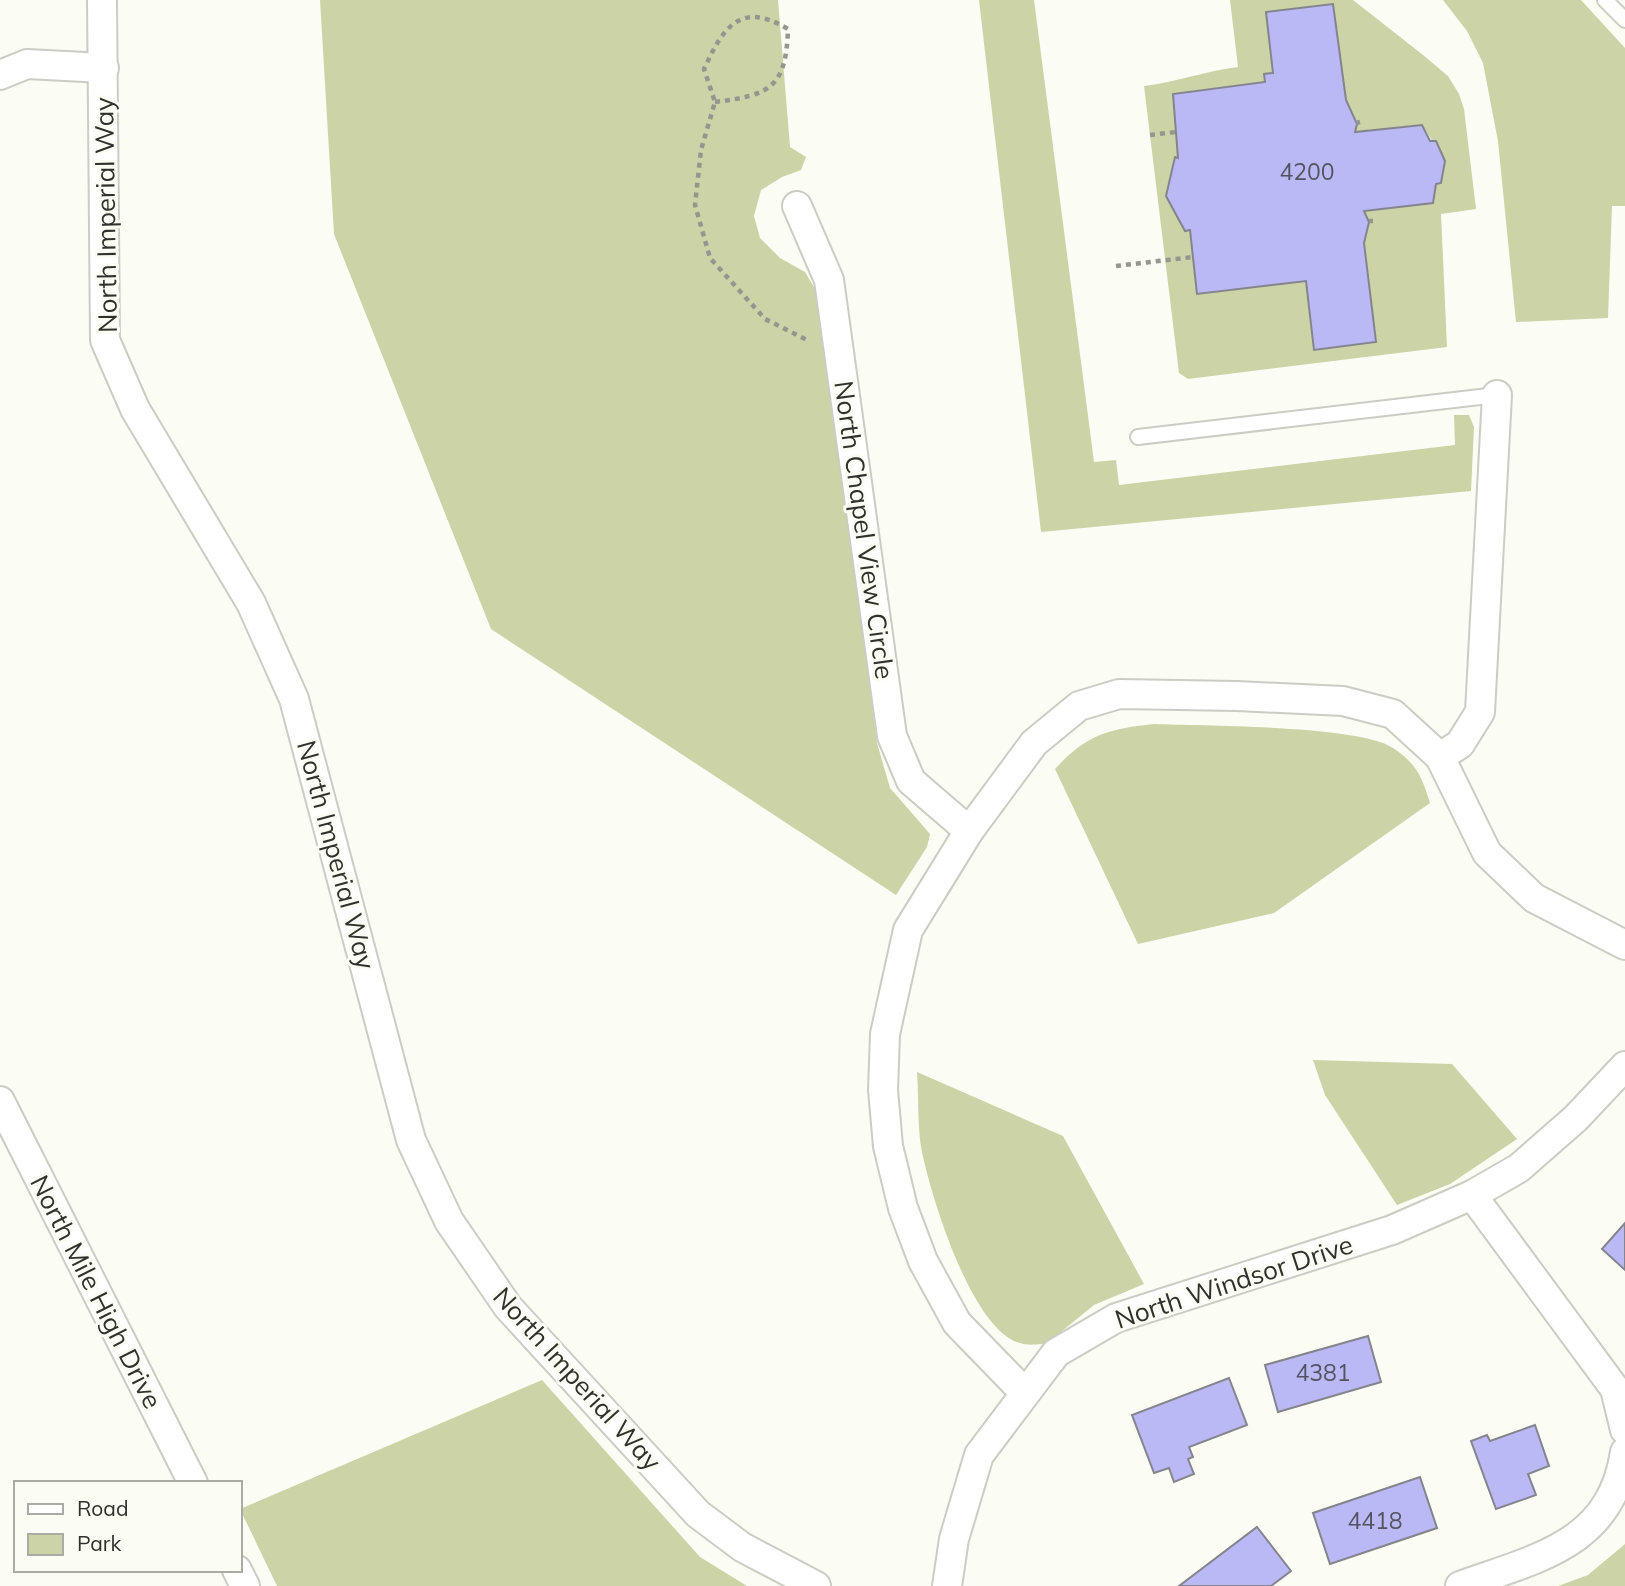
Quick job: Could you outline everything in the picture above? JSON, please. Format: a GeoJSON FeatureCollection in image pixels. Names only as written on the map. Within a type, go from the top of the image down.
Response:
{"type":"FeatureCollection","features":[{"type":"Feature","properties":{"kind":"street","name":"North Imperial Way"},"geometry":{"type":"LineString","coordinates":[[102,0],[105,340],[135,410],[251,604],[294,699],[411,1140],[449,1221],[508,1307],[698,1514],[742,1547],[816,1586]]}},
{"type":"Feature","properties":{"kind":"street"},"geometry":{"type":"LineString","coordinates":[[0,75],[27,64],[104,68]]}},
{"type":"Feature","properties":{"kind":"street","name":"North Chapel View Circle"},"geometry":{"type":"LineString","coordinates":[[797,205],[829,280],[892,736],[911,781],[969,831]]}},
{"type":"Feature","properties":{"kind":"street"},"geometry":{"type":"LineString","coordinates":[[1440,757],[1460,744],[1480,712],[1497,395]]}},
{"type":"Feature","properties":{"kind":"street"},"geometry":{"type":"LineString","coordinates":[[1024,1392],[957,1323],[923,1261],[903,1208],[888,1146],[883,1090],[885,1034],[908,930],[969,831],[1034,743],[1079,706],[1119,694],[1343,701],[1392,714],[1440,757],[1488,853],[1534,898],[1625,945]]}},
{"type":"Feature","properties":{"kind":"street","name":"North Windsor Drive"},"geometry":{"type":"LineString","coordinates":[[947,1586],[954,1539],[979,1455],[1056,1353],[1116,1318],[1392,1230],[1472,1195],[1519,1168],[1576,1118],[1625,1066]]}},
{"type":"Feature","properties":{"kind":"street","name":"North Mile High Drive"},"geometry":{"type":"LineString","coordinates":[[0,1101],[192,1481]]}},
{"type":"Feature","properties":{"kind":"street"},"geometry":{"type":"LineString","coordinates":[[1472,1195],[1615,1390],[1625,1430]]}},
{"type":"Feature","properties":{"kind":"street"},"geometry":{"type":"LineString","coordinates":[[1460,1586],[1553,1552],[1579,1537],[1611,1499],[1624,1460]]}},
{"type":"Feature","properties":{"kind":"lane"},"geometry":{"type":"LineString","coordinates":[[1605,0],[1625,20]]}},
{"type":"Feature","properties":{"kind":"lane"},"geometry":{"type":"LineString","coordinates":[[1138,437],[1497,395]]}},
{"type":"Feature","properties":{"kind":"path"},"geometry":{"type":"LineString","coordinates":[[715,102],[754,97],[775,83],[787,50],[788,29],[768,17],[742,18],[719,36],[704,69],[715,102],[701,150],[695,205],[710,258],[765,319],[839,356]]}},
{"type":"Feature","properties":{"kind":"path"},"geometry":{"type":"LineString","coordinates":[[1150,135],[1176,132]]}},
{"type":"Feature","properties":{"kind":"path"},"geometry":{"type":"LineString","coordinates":[[1116,266],[1193,257]]}},
{"type":"Feature","properties":{"kind":"green space"},"geometry":{"type":"Polygon","coordinates":[[[320,0],[778,0],[790,147],[806,157],[801,170],[782,177],[761,190],[754,216],[760,238],[780,258],[805,272],[817,292],[877,743],[890,788],[930,834],[927,847],[896,895],[491,629],[334,234],[320,0]]]}},
{"type":"Feature","properties":{"kind":"green space"},"geometry":{"type":"Polygon","coordinates":[[[979,0],[1034,0],[1094,462],[1116,460],[1119,485],[1455,445],[1454,415],[1469,415],[1474,427],[1471,491],[1041,532],[979,0]]]}},
{"type":"Feature","properties":{"kind":"green space"},"geometry":{"type":"Polygon","coordinates":[[[1230,0],[1353,0],[1448,76],[1464,109],[1476,209],[1441,214],[1447,347],[1188,379],[1179,373],[1144,86],[1238,67],[1230,0]],[[1333,5],[1266,12],[1273,73],[1264,74],[1265,82],[1175,158],[1166,196],[1185,231],[1190,230],[1197,293],[1306,281],[1314,350],[1376,342],[1364,243],[1369,222],[1364,211],[1433,203],[1436,184],[1441,182],[1445,161],[1422,125],[1355,132],[1357,124],[1346,100],[1333,5]]]}},
{"type":"Feature","properties":{"kind":"green space"},"geometry":{"type":"Polygon","coordinates":[[[1443,0],[1581,0],[1625,48],[1625,206],[1612,206],[1608,318],[1516,322],[1498,141],[1483,63],[1467,31],[1443,0]]]}},
{"type":"Feature","properties":{"kind":"green space"},"geometry":{"type":"Polygon","coordinates":[[[1154,724],[1316,731],[1375,740],[1393,748],[1413,766],[1421,778],[1430,803],[1274,913],[1138,944],[1055,769],[1078,748],[1100,735],[1154,724]]]}},
{"type":"Feature","properties":{"kind":"green space"},"geometry":{"type":"Polygon","coordinates":[[[1313,1060],[1452,1064],[1517,1139],[1450,1184],[1397,1205],[1325,1095],[1313,1060]]]}},
{"type":"Feature","properties":{"kind":"green space"},"geometry":{"type":"Polygon","coordinates":[[[917,1072],[1063,1136],[1144,1284],[1094,1305],[1046,1344],[1023,1344],[1002,1333],[970,1289],[956,1260],[934,1199],[920,1142],[917,1072]]]}},
{"type":"Feature","properties":{"kind":"green space"},"geometry":{"type":"Polygon","coordinates":[[[542,1380],[700,1557],[747,1586],[277,1586],[242,1508],[542,1380]]]}},
{"type":"Feature","properties":{"kind":"green space"},"geometry":{"type":"Polygon","coordinates":[[[1625,1544],[1625,1586],[1558,1586],[1588,1575],[1625,1544]]]}},
{"type":"Feature","properties":{"kind":"building"},"geometry":{"type":"Polygon","coordinates":[[[1333,4],[1346,100],[1357,124],[1355,132],[1422,125],[1430,141],[1436,141],[1445,161],[1441,183],[1436,184],[1433,203],[1364,211],[1369,222],[1364,243],[1376,342],[1314,350],[1306,281],[1197,294],[1190,230],[1185,231],[1166,196],[1175,157],[1178,158],[1173,94],[1265,82],[1264,74],[1273,73],[1266,12],[1333,4]]]}},
{"type":"Feature","properties":{"kind":"building"},"geometry":{"type":"Polygon","coordinates":[[[1625,1223],[1625,1270],[1602,1249],[1625,1223]]]}},
{"type":"Feature","properties":{"kind":"building"},"geometry":{"type":"Polygon","coordinates":[[[1368,1336],[1381,1382],[1278,1412],[1265,1365],[1368,1336]]]}},
{"type":"Feature","properties":{"kind":"building"},"geometry":{"type":"Polygon","coordinates":[[[1229,1378],[1247,1425],[1189,1447],[1193,1457],[1188,1459],[1194,1474],[1174,1482],[1169,1468],[1154,1473],[1132,1415],[1229,1378]]]}},
{"type":"Feature","properties":{"kind":"building"},"geometry":{"type":"Polygon","coordinates":[[[1535,1425],[1549,1466],[1528,1474],[1536,1495],[1496,1509],[1471,1441],[1487,1435],[1490,1441],[1535,1425]]]}},
{"type":"Feature","properties":{"kind":"building"},"geometry":{"type":"Polygon","coordinates":[[[1420,1477],[1437,1528],[1330,1564],[1313,1513],[1420,1477]]]}},
{"type":"Feature","properties":{"kind":"building"},"geometry":{"type":"Polygon","coordinates":[[[1257,1527],[1291,1571],[1271,1586],[1179,1586],[1257,1527]]]}}]}
